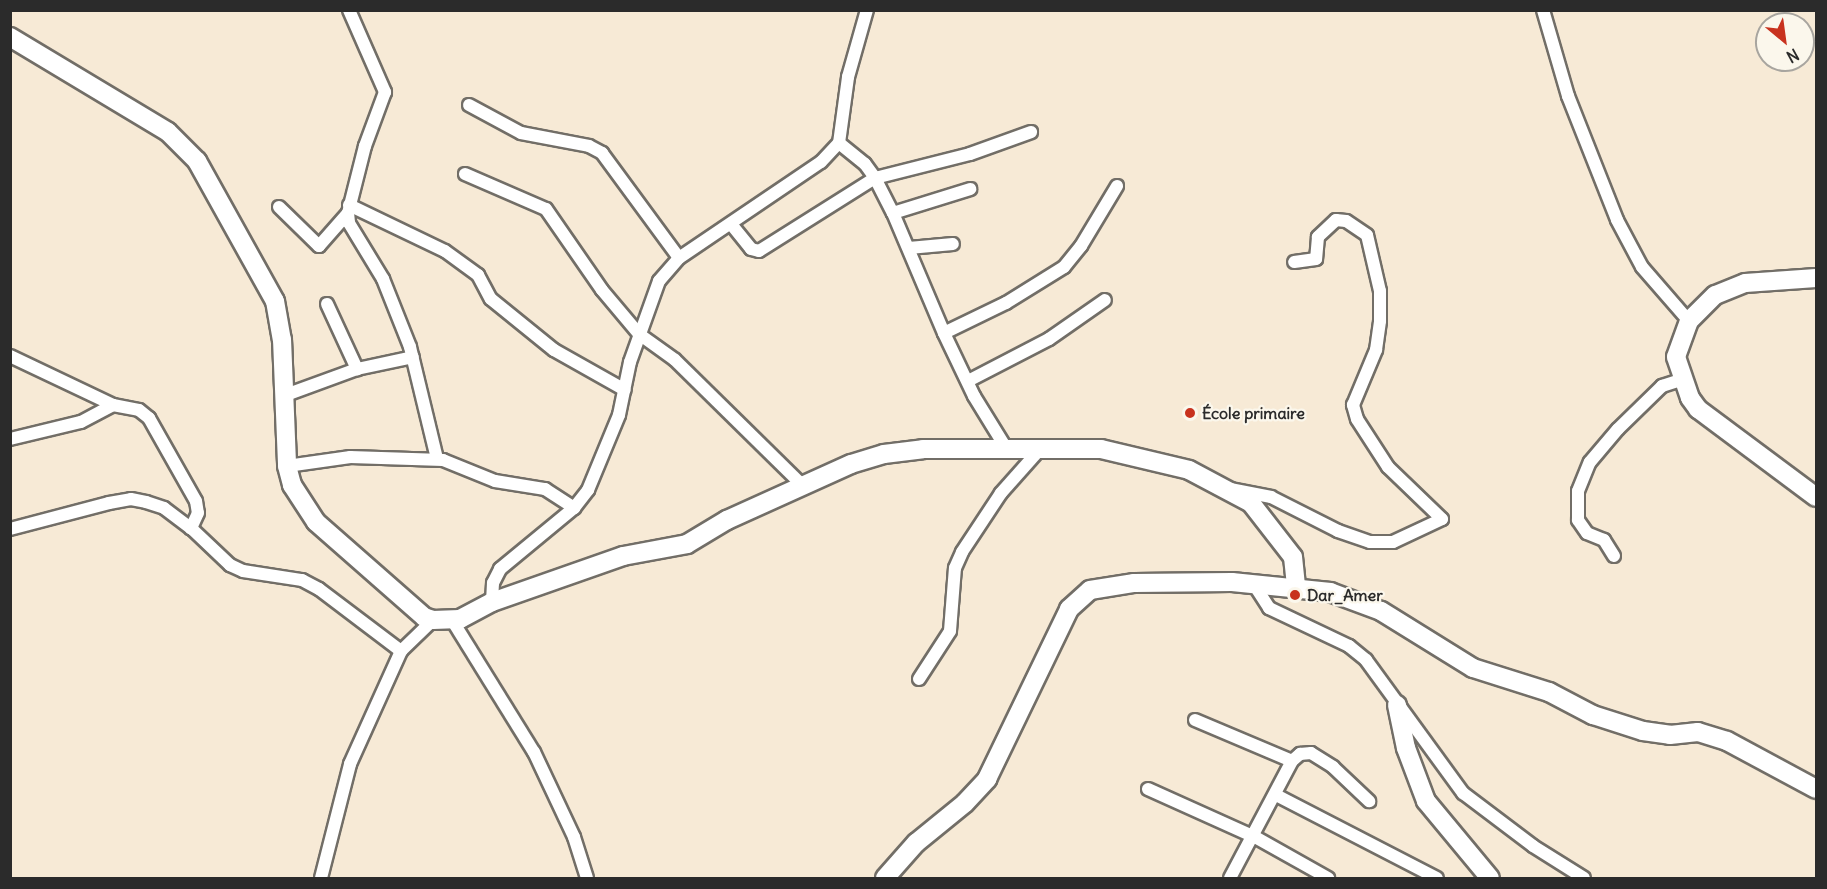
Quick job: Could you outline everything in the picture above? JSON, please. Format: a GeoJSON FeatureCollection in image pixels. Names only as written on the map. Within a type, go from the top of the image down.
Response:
{"type":"FeatureCollection","features":[{"type":"Feature","properties":{"kind":"street"},"geometry":{"type":"LineString","coordinates":[[350,10],[385,92],[349,209],[349,223],[383,279],[413,357],[437,459]]}},
{"type":"Feature","properties":{"kind":"street"},"geometry":{"type":"LineString","coordinates":[[492,602],[493,583],[500,569],[574,508],[588,490],[602,460],[625,390],[639,334],[659,281],[679,258],[821,162],[839,143],[848,77],[867,10]]}},
{"type":"Feature","properties":{"kind":"street"},"geometry":{"type":"LineString","coordinates":[[1543,10],[1568,96],[1617,220],[1642,267],[1689,321]]}},
{"type":"Feature","properties":{"kind":"street"},"geometry":{"type":"LineString","coordinates":[[10,37],[168,132],[197,161],[275,301],[282,339],[287,466],[302,504],[316,522],[360,563],[433,620],[452,620],[492,602],[622,556],[687,544],[727,520],[802,485],[884,454],[1006,448],[1124,451],[1189,470],[1229,489],[1251,503],[1293,557],[1296,587]]}},
{"type":"Feature","properties":{"kind":"street"},"geometry":{"type":"LineString","coordinates":[[469,105],[521,133],[589,146],[602,153],[679,258]]}},
{"type":"Feature","properties":{"kind":"street"},"geometry":{"type":"LineString","coordinates":[[731,224],[751,249],[759,251],[875,178],[970,154],[1031,132]]}},
{"type":"Feature","properties":{"kind":"street"},"geometry":{"type":"LineString","coordinates":[[839,143],[865,164],[875,178],[909,248],[944,333],[1006,448]]}},
{"type":"Feature","properties":{"kind":"street"},"geometry":{"type":"LineString","coordinates":[[465,174],[546,209],[602,290],[639,334],[675,360],[802,485]]}},
{"type":"Feature","properties":{"kind":"street"},"geometry":{"type":"LineString","coordinates":[[944,333],[1006,303],[1064,267],[1081,246],[1117,186]]}},
{"type":"Feature","properties":{"kind":"street"},"geometry":{"type":"LineString","coordinates":[[893,213],[970,189]]}},
{"type":"Feature","properties":{"kind":"street"},"geometry":{"type":"LineString","coordinates":[[279,207],[319,246],[349,209]]}},
{"type":"Feature","properties":{"kind":"street"},"geometry":{"type":"LineString","coordinates":[[349,209],[445,251],[478,275],[491,299],[554,350],[625,390]]}},
{"type":"Feature","properties":{"kind":"street"},"geometry":{"type":"LineString","coordinates":[[1229,489],[1264,495],[1338,531],[1370,542],[1393,542],[1442,519],[1388,467],[1357,419],[1353,405],[1377,350],[1380,321],[1380,291],[1366,235],[1346,221],[1336,220],[1318,237],[1316,259],[1294,262]]}},
{"type":"Feature","properties":{"kind":"street"},"geometry":{"type":"LineString","coordinates":[[909,248],[953,244]]}},
{"type":"Feature","properties":{"kind":"street"},"geometry":{"type":"LineString","coordinates":[[1816,278],[1745,283],[1715,295],[1689,321],[1676,357],[1690,398],[1714,424],[1773,462],[1816,497]]}},
{"type":"Feature","properties":{"kind":"street"},"geometry":{"type":"LineString","coordinates":[[968,381],[1049,339],[1105,300]]}},
{"type":"Feature","properties":{"kind":"street"},"geometry":{"type":"LineString","coordinates":[[327,304],[357,369]]}},
{"type":"Feature","properties":{"kind":"street"},"geometry":{"type":"LineString","coordinates":[[10,356],[113,405],[134,407],[149,418],[196,501],[198,513],[191,528]]}},
{"type":"Feature","properties":{"kind":"street"},"geometry":{"type":"LineString","coordinates":[[283,396],[357,369],[413,357]]}},
{"type":"Feature","properties":{"kind":"street"},"geometry":{"type":"LineString","coordinates":[[1614,556],[1604,540],[1587,533],[1578,520],[1578,491],[1590,462],[1618,429],[1662,386],[1683,379]]}},
{"type":"Feature","properties":{"kind":"street"},"geometry":{"type":"LineString","coordinates":[[10,439],[81,422],[113,405]]}},
{"type":"Feature","properties":{"kind":"street"},"geometry":{"type":"LineString","coordinates":[[920,679],[950,631],[955,568],[962,552],[1001,493],[1040,449]]}},
{"type":"Feature","properties":{"kind":"street"},"geometry":{"type":"LineString","coordinates":[[287,466],[350,457],[437,459],[495,482],[545,489],[574,508]]}},
{"type":"Feature","properties":{"kind":"street"},"geometry":{"type":"LineString","coordinates":[[10,529],[131,500],[164,508],[191,528],[230,565],[243,571],[302,580],[319,589],[400,651]]}},
{"type":"Feature","properties":{"kind":"street"},"geometry":{"type":"LineString","coordinates":[[885,879],[916,843],[983,784],[1056,630],[1078,598],[1090,590],[1134,583],[1253,584],[1330,592],[1362,603],[1401,622],[1458,661],[1549,692],[1611,722],[1643,731],[1670,735],[1698,732],[1727,741],[1816,789]]}},
{"type":"Feature","properties":{"kind":"street"},"geometry":{"type":"LineString","coordinates":[[1253,584],[1269,608],[1349,646],[1380,678],[1450,778],[1476,805],[1584,879]]}},
{"type":"Feature","properties":{"kind":"street"},"geometry":{"type":"LineString","coordinates":[[321,879],[350,764],[400,651],[433,620]]}},
{"type":"Feature","properties":{"kind":"street"},"geometry":{"type":"LineString","coordinates":[[452,620],[534,752],[574,837],[587,879]]}},
{"type":"Feature","properties":{"kind":"street"},"geometry":{"type":"LineString","coordinates":[[1397,705],[1406,748],[1426,801],[1485,877]]}},
{"type":"Feature","properties":{"kind":"street"},"geometry":{"type":"LineString","coordinates":[[1195,720],[1292,761]]}},
{"type":"Feature","properties":{"kind":"street"},"geometry":{"type":"LineString","coordinates":[[1230,879],[1255,837],[1292,761],[1302,753],[1316,756],[1369,801]]}},
{"type":"Feature","properties":{"kind":"street"},"geometry":{"type":"LineString","coordinates":[[1148,789],[1255,837],[1328,879]]}},
{"type":"Feature","properties":{"kind":"street"},"geometry":{"type":"LineString","coordinates":[[1276,795],[1437,879]]}},
{"type":"Feature","properties":{"kind":"place","name":"École primaire"},"geometry":{"type":"Point","coordinates":[1190,413]}},
{"type":"Feature","properties":{"kind":"place","name":"Dar_Amer"},"geometry":{"type":"Point","coordinates":[1295,595]}}]}
